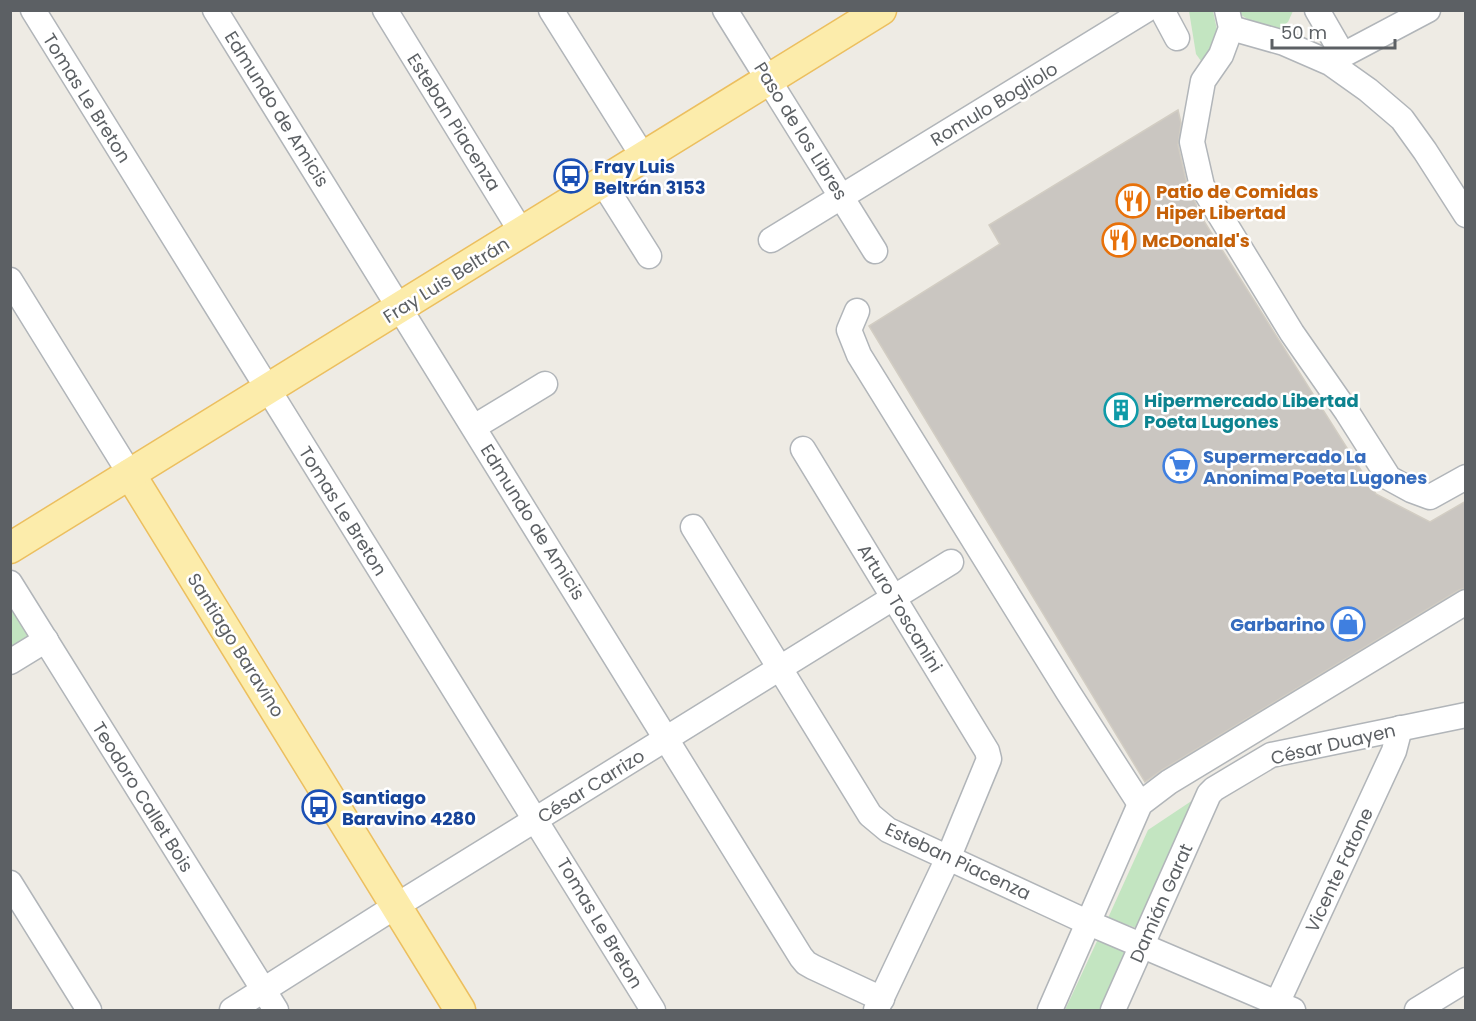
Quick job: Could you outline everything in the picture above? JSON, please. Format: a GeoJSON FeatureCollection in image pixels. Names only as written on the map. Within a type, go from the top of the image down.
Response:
{"type":"FeatureCollection","features":[{"type":"Feature","properties":{"kind":"main road","name":"Fray Luis Beltrán"},"geometry":{"type":"LineString","coordinates":[[10,548],[770,81],[881,10]]}},
{"type":"Feature","properties":{"kind":"main road","name":"Santiago Baravino"},"geometry":{"type":"LineString","coordinates":[[130,474],[460,1011]]}},
{"type":"Feature","properties":{"kind":"street","name":"Tomas Le Breton"},"geometry":{"type":"LineString","coordinates":[[33,10],[267,390],[537,819],[653,1011]]}},
{"type":"Feature","properties":{"kind":"street","name":"Edmundo de Amicis"},"geometry":{"type":"LineString","coordinates":[[215,10],[806,963],[879,1005]]}},
{"type":"Feature","properties":{"kind":"street","name":"Esteban Piacenza"},"geometry":{"type":"LineString","coordinates":[[385,10],[522,233]]}},
{"type":"Feature","properties":{"kind":"street"},"geometry":{"type":"LineString","coordinates":[[551,10],[644,158]]}},
{"type":"Feature","properties":{"kind":"street","name":"Paso de los Libres"},"geometry":{"type":"LineString","coordinates":[[725,10],[875,251]]}},
{"type":"Feature","properties":{"kind":"street","name":"Romulo Bogliolo"},"geometry":{"type":"LineString","coordinates":[[771,240],[1146,10]]}},
{"type":"Feature","properties":{"kind":"street"},"geometry":{"type":"LineString","coordinates":[[1162,10],[1178,38]]}},
{"type":"Feature","properties":{"kind":"street"},"geometry":{"type":"LineString","coordinates":[[1317,10],[1343,55],[1428,10]]}},
{"type":"Feature","properties":{"kind":"street"},"geometry":{"type":"LineString","coordinates":[[1466,215],[1402,119],[1368,90],[1330,63],[1229,19],[1221,55],[1203,81],[1192,142],[1202,186],[1292,333],[1389,478],[1430,497],[1466,477]]}},
{"type":"Feature","properties":{"kind":"street"},"geometry":{"type":"LineString","coordinates":[[603,183],[649,256]]}},
{"type":"Feature","properties":{"kind":"street","name":"Santiago Baravino"},"geometry":{"type":"LineString","coordinates":[[10,280],[130,474]]}},
{"type":"Feature","properties":{"kind":"street"},"geometry":{"type":"LineString","coordinates":[[856,311],[849,330],[860,355],[1068,693],[1140,804]]}},
{"type":"Feature","properties":{"kind":"street"},"geometry":{"type":"LineString","coordinates":[[474,427],[545,384]]}},
{"type":"Feature","properties":{"kind":"street","name":"Arturo Toscanini"},"geometry":{"type":"LineString","coordinates":[[803,449],[987,751],[989,759],[986,769],[949,856]]}},
{"type":"Feature","properties":{"kind":"street","name":"Esteban Piacenza"},"geometry":{"type":"LineString","coordinates":[[693,527],[870,815],[888,830],[1281,1008]]}},
{"type":"Feature","properties":{"kind":"street","name":"César Carrizo"},"geometry":{"type":"LineString","coordinates":[[232,1011],[270,1001],[396,906],[951,562]]}},
{"type":"Feature","properties":{"kind":"street","name":"Teodoro Callet Bois"},"geometry":{"type":"LineString","coordinates":[[10,583],[270,1001]]}},
{"type":"Feature","properties":{"kind":"street"},"geometry":{"type":"LineString","coordinates":[[1050,1011],[1140,804],[1169,782],[1466,602]]}},
{"type":"Feature","properties":{"kind":"street"},"geometry":{"type":"LineString","coordinates":[[10,662],[46,640]]}},
{"type":"Feature","properties":{"kind":"street","name":"César Duayen"},"geometry":{"type":"LineString","coordinates":[[1209,794],[1272,755],[1466,715]]}},
{"type":"Feature","properties":{"kind":"street","name":"Vicente Fatone"},"geometry":{"type":"LineString","coordinates":[[1281,1008],[1394,751],[1400,728]]}},
{"type":"Feature","properties":{"kind":"street","name":"Damián Garat"},"geometry":{"type":"LineString","coordinates":[[1113,1011],[1209,794]]}},
{"type":"Feature","properties":{"kind":"street"},"geometry":{"type":"LineString","coordinates":[[879,1005],[949,856]]}},
{"type":"Feature","properties":{"kind":"street"},"geometry":{"type":"LineString","coordinates":[[10,883],[89,1011]]}},
{"type":"Feature","properties":{"kind":"street"},"geometry":{"type":"LineString","coordinates":[[1417,1011],[1466,980]]}},
{"type":"Feature","properties":{"kind":"green space"},"geometry":{"type":"Polygon","coordinates":[[[1189,11],[1213,11],[1220,44],[1201,61],[1196,54],[1189,11]]]}},
{"type":"Feature","properties":{"kind":"green space"},"geometry":{"type":"Polygon","coordinates":[[[1238,11],[1293,11],[1288,22],[1276,31],[1260,27],[1238,11]]]}},
{"type":"Feature","properties":{"kind":"green space"},"geometry":{"type":"Polygon","coordinates":[[[10,597],[36,636],[10,652],[10,597]]]}},
{"type":"Feature","properties":{"kind":"green space"},"geometry":{"type":"Polygon","coordinates":[[[1199,796],[1142,930],[1108,918],[1148,830],[1199,796]]]}},
{"type":"Feature","properties":{"kind":"green space"},"geometry":{"type":"Polygon","coordinates":[[[1098,939],[1129,953],[1103,1010],[1065,1010],[1098,939]]]}},
{"type":"Feature","properties":{"kind":"building","name":"Hipermercado Libertad Poeta Lugones"},"geometry":{"type":"Polygon","coordinates":[[[1178,110],[1181,123],[1178,145],[1188,189],[1197,210],[1376,494],[1430,522],[1466,501],[1466,588],[1459,590],[1145,782],[869,326],[1000,244],[989,225],[1178,110]]]}},
{"type":"Feature","properties":{"kind":"place","name":"Fray Luis Beltrán 3153"},"geometry":{"type":"Point","coordinates":[571,176]}},
{"type":"Feature","properties":{"kind":"place","name":"Patio de Comidas Hiper Libertad"},"geometry":{"type":"Point","coordinates":[1133,201]}},
{"type":"Feature","properties":{"kind":"place","name":"McDonald's"},"geometry":{"type":"Point","coordinates":[1119,240]}},
{"type":"Feature","properties":{"kind":"place","name":"Hipermercado Libertad Poeta Lugones"},"geometry":{"type":"Point","coordinates":[1121,410]}},
{"type":"Feature","properties":{"kind":"place","name":"Supermercado La Anonima Poeta Lugones"},"geometry":{"type":"Point","coordinates":[1180,466]}},
{"type":"Feature","properties":{"kind":"place","name":"Garbarino"},"geometry":{"type":"Point","coordinates":[1348,624]}},
{"type":"Feature","properties":{"kind":"place","name":"Santiago Baravino 4280"},"geometry":{"type":"Point","coordinates":[319,807]}}]}
